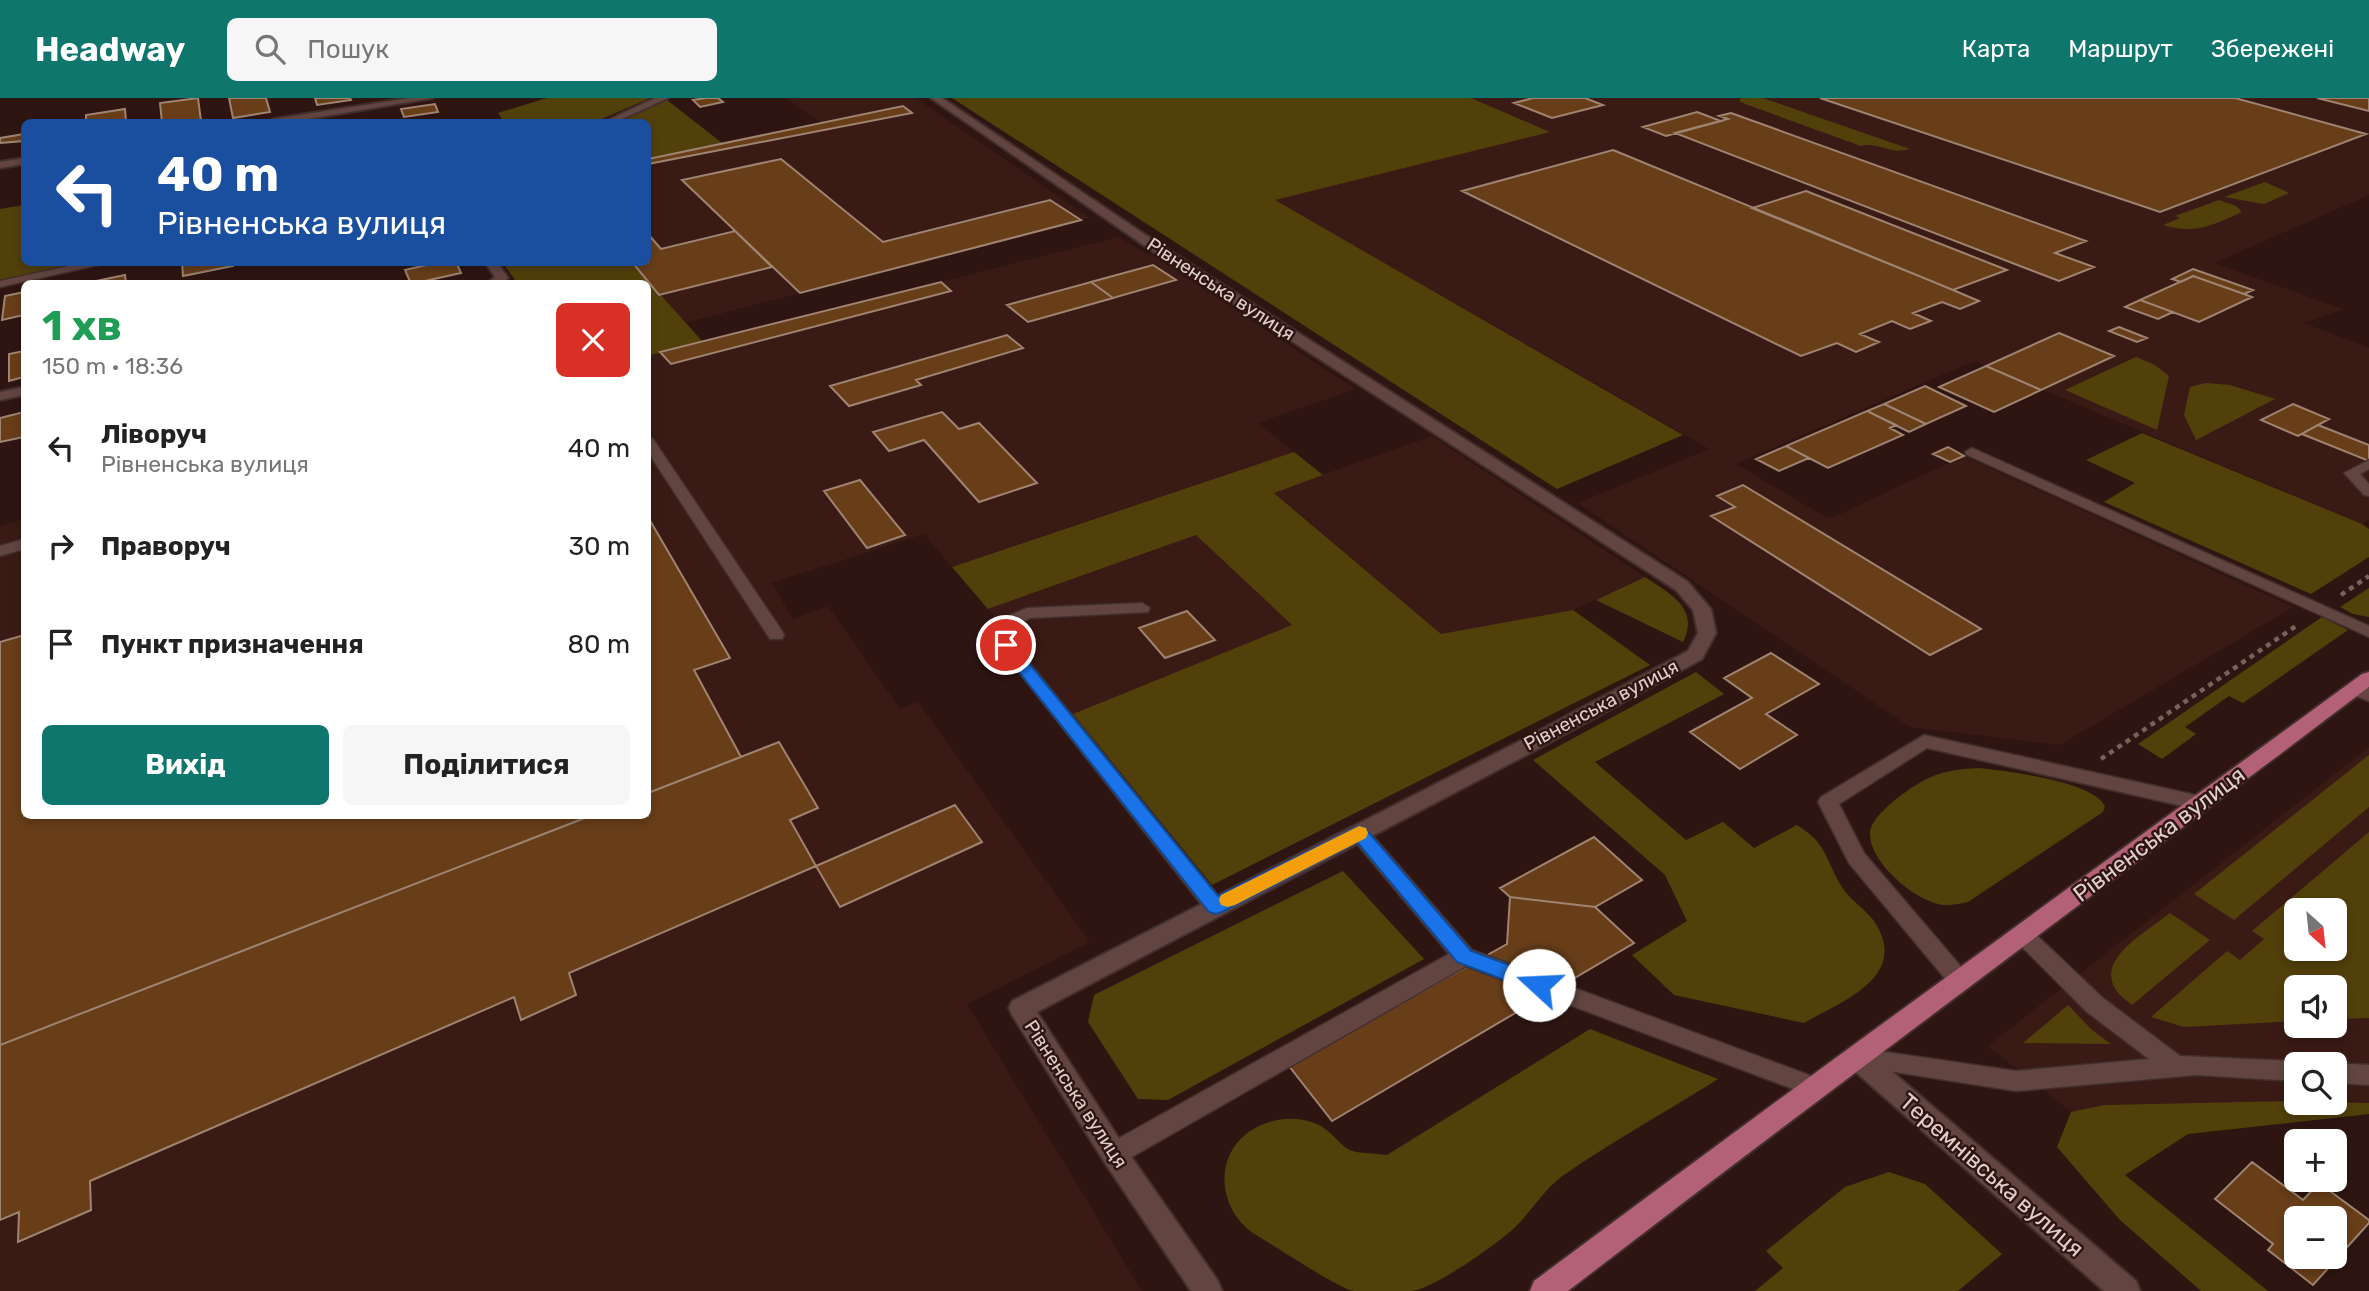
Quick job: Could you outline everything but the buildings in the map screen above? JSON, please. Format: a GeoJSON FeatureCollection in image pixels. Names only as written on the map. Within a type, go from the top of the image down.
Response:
{"type":"FeatureCollection","features":[{"type":"Feature","properties":{"kind":"main road","name":"Рівненська вулиця"},"geometry":{"type":"LineString","coordinates":[[1544,1291],[1746,1138],[1961,982],[2200,803],[2364,687]]}},
{"type":"Feature","properties":{"kind":"street"},"geometry":{"type":"LineString","coordinates":[[293,119],[428,98]]}},
{"type":"Feature","properties":{"kind":"street"},"geometry":{"type":"LineString","coordinates":[[616,119],[663,98]]}},
{"type":"Feature","properties":{"kind":"street","name":"Рівненська вулиця"},"geometry":{"type":"LineString","coordinates":[[936,98],[1149,243],[1682,586],[1702,609],[1707,633],[1695,655],[1021,1008],[1114,1154],[1208,1291]]}},
{"type":"Feature","properties":{"kind":"street"},"geometry":{"type":"LineString","coordinates":[[0,165],[21,162]]}},
{"type":"Feature","properties":{"kind":"street"},"geometry":{"type":"LineString","coordinates":[[494,266],[502,278],[499,280]]}},
{"type":"Feature","properties":{"kind":"street"},"geometry":{"type":"LineString","coordinates":[[0,396],[21,392]]}},
{"type":"Feature","properties":{"kind":"street","name":"Теремнівська вулиця"},"geometry":{"type":"LineString","coordinates":[[1858,1058],[2126,1291]]}},
{"type":"Feature","properties":{"kind":"lane"},"geometry":{"type":"LineString","coordinates":[[0,284],[87,266]]}},
{"type":"Feature","properties":{"kind":"lane"},"geometry":{"type":"LineString","coordinates":[[651,447],[776,635]]}},
{"type":"Feature","properties":{"kind":"lane"},"geometry":{"type":"LineString","coordinates":[[1972,452],[2369,632]]}},
{"type":"Feature","properties":{"kind":"lane"},"geometry":{"type":"LineString","coordinates":[[2369,464],[2351,474],[2369,492]]}},
{"type":"Feature","properties":{"kind":"lane"},"geometry":{"type":"LineString","coordinates":[[0,551],[21,545]]}},
{"type":"Feature","properties":{"kind":"lane"},"geometry":{"type":"LineString","coordinates":[[1142,608],[1027,613],[1009,622],[998,635],[1216,906]]}},
{"type":"Feature","properties":{"kind":"lane"},"geometry":{"type":"LineString","coordinates":[[1961,982],[1856,859],[1828,802],[1924,741],[2200,803]]}},
{"type":"Feature","properties":{"kind":"lane"},"geometry":{"type":"LineString","coordinates":[[1359,833],[1464,956],[1817,1088]]}},
{"type":"Feature","properties":{"kind":"lane"},"geometry":{"type":"LineString","coordinates":[[2023,935],[2095,1005],[2177,1067]]}},
{"type":"Feature","properties":{"kind":"lane"},"geometry":{"type":"LineString","coordinates":[[1114,1154],[1464,956]]}},
{"type":"Feature","properties":{"kind":"lane"},"geometry":{"type":"LineString","coordinates":[[1858,1058],[2016,1081],[2196,1065],[2284,1070]]}},
{"type":"Feature","properties":{"kind":"lane"},"geometry":{"type":"LineString","coordinates":[[2347,1073],[2369,1074]]}},
{"type":"Feature","properties":{"kind":"path"},"geometry":{"type":"LineString","coordinates":[[2076,775],[2369,576]]}},
{"type":"Feature","properties":{"kind":"shaded area"},"geometry":{"type":"Polygon","coordinates":[[[547,98],[650,98],[602,119],[502,119],[498,113],[547,98]]]}},
{"type":"Feature","properties":{"kind":"shaded area"},"geometry":{"type":"Polygon","coordinates":[[[786,98],[916,98],[1090,218],[684,323],[651,285],[651,280],[647,280],[635,266],[651,266],[651,158],[821,123],[786,98]]]}},
{"type":"Feature","properties":{"kind":"shaded area"},"geometry":{"type":"Polygon","coordinates":[[[952,98],[1471,98],[1550,132],[1275,200],[1683,435],[1557,489],[952,98]]]}},
{"type":"Feature","properties":{"kind":"shaded area"},"geometry":{"type":"Polygon","coordinates":[[[1471,98],[2369,98],[2369,195],[2214,263],[2343,309],[2304,323],[2369,348],[2369,520],[2362,524],[1974,361],[1736,464],[1829,519],[1964,456],[2293,607],[2060,745],[1910,727],[1578,503],[1709,449],[1275,200],[1549,132],[1471,98]]]}},
{"type":"Feature","properties":{"kind":"shaded area"},"geometry":{"type":"Polygon","coordinates":[[[1741,98],[1763,98],[1910,149],[1861,146],[1748,105],[1739,101],[1741,98]]]}},
{"type":"Feature","properties":{"kind":"shaded area"},"geometry":{"type":"Polygon","coordinates":[[[667,100],[722,143],[651,158],[651,119],[625,119],[667,100]]]}},
{"type":"Feature","properties":{"kind":"shaded area"},"geometry":{"type":"Polygon","coordinates":[[[2265,182],[2289,193],[2264,204],[2224,197],[2265,182]]]}},
{"type":"Feature","properties":{"kind":"shaded area"},"geometry":{"type":"Polygon","coordinates":[[[2219,200],[2236,206],[2242,212],[2194,229],[2163,225],[2180,218],[2175,216],[2219,200]]]}},
{"type":"Feature","properties":{"kind":"shaded area"},"geometry":{"type":"Polygon","coordinates":[[[21,206],[21,266],[74,266],[0,280],[0,209],[21,206]]]}},
{"type":"Feature","properties":{"kind":"shaded area"},"geometry":{"type":"Polygon","coordinates":[[[1119,237],[1148,255],[1151,254],[1355,389],[1258,423],[1294,452],[952,567],[924,534],[772,583],[793,619],[828,606],[900,709],[918,702],[1090,942],[967,1004],[1142,1291],[0,1291],[0,526],[21,520],[21,819],[651,819],[651,355],[1119,237]]]}},
{"type":"Feature","properties":{"kind":"shaded area"},"geometry":{"type":"Polygon","coordinates":[[[505,266],[635,266],[647,280],[515,280],[505,266]]]}},
{"type":"Feature","properties":{"kind":"shaded area"},"geometry":{"type":"Polygon","coordinates":[[[651,284],[702,341],[651,355],[651,284]]]}},
{"type":"Feature","properties":{"kind":"shaded area"},"geometry":{"type":"Polygon","coordinates":[[[2136,357],[2155,365],[2169,376],[2157,430],[2065,390],[2136,357]]]}},
{"type":"Feature","properties":{"kind":"shaded area"},"geometry":{"type":"Polygon","coordinates":[[[2206,383],[2230,385],[2275,399],[2196,440],[2184,415],[2190,387],[2206,383]]]}},
{"type":"Feature","properties":{"kind":"shaded area"},"geometry":{"type":"Polygon","coordinates":[[[2142,433],[2362,524],[2369,529],[2369,557],[2311,594],[2104,502],[2135,483],[2086,460],[2142,433]]]}},
{"type":"Feature","properties":{"kind":"shaded area"},"geometry":{"type":"Polygon","coordinates":[[[1432,436],[1645,577],[1573,610],[1441,634],[1274,492],[1432,436]]]}},
{"type":"Feature","properties":{"kind":"shaded area"},"geometry":{"type":"Polygon","coordinates":[[[1294,452],[1323,475],[1274,493],[1441,634],[1573,610],[1650,665],[1212,885],[1073,714],[1292,625],[1196,535],[988,609],[952,567],[1294,452]]]}},
{"type":"Feature","properties":{"kind":"shaded area"},"geometry":{"type":"Polygon","coordinates":[[[1196,535],[1293,626],[1073,714],[988,609],[1196,535]]]}},
{"type":"Feature","properties":{"kind":"shaded area"},"geometry":{"type":"Polygon","coordinates":[[[1645,577],[1672,596],[1685,611],[1688,620],[1683,642],[1596,600],[1645,577]]]}},
{"type":"Feature","properties":{"kind":"shaded area"},"geometry":{"type":"Polygon","coordinates":[[[2369,588],[2369,617],[2353,614],[2340,607],[2369,588]]]}},
{"type":"Feature","properties":{"kind":"shaded area"},"geometry":{"type":"Polygon","coordinates":[[[2322,617],[2348,630],[2243,703],[2229,696],[2185,727],[2196,734],[2162,759],[2138,744],[2322,617]]]}},
{"type":"Feature","properties":{"kind":"shaded area"},"geometry":{"type":"Polygon","coordinates":[[[1696,672],[1724,694],[1595,762],[1686,840],[1723,822],[1754,848],[1797,825],[1819,844],[1844,890],[1874,921],[1883,941],[1884,957],[1878,972],[1867,985],[1853,996],[1804,1023],[1674,995],[1632,955],[1687,921],[1665,875],[1533,760],[1696,672]]]}},
{"type":"Feature","properties":{"kind":"shaded area"},"geometry":{"type":"Polygon","coordinates":[[[2369,747],[2369,1103],[2347,1102],[2347,1052],[2284,1052],[2284,1101],[2104,1105],[2071,1112],[1988,1046],[2369,747]]]}},
{"type":"Feature","properties":{"kind":"shaded area"},"geometry":{"type":"Polygon","coordinates":[[[2369,755],[2369,807],[2234,920],[2194,894],[2369,755]]]}},
{"type":"Feature","properties":{"kind":"shaded area"},"geometry":{"type":"Polygon","coordinates":[[[1979,768],[2067,784],[2097,797],[2105,806],[2103,812],[1968,902],[1950,905],[1936,903],[1910,890],[1887,869],[1872,845],[1872,825],[1887,807],[1928,778],[1941,773],[1979,768]]]}},
{"type":"Feature","properties":{"kind":"shaded area"},"geometry":{"type":"Polygon","coordinates":[[[2369,832],[2369,1018],[2347,1019],[2347,975],[2284,975],[2284,1022],[2184,1027],[2151,1017],[2227,951],[2240,960],[2264,939],[2252,931],[2284,904],[2284,961],[2347,961],[2347,898],[2291,898],[2369,832]]]}},
{"type":"Feature","properties":{"kind":"shaded area"},"geometry":{"type":"Polygon","coordinates":[[[1343,871],[1424,959],[1168,1100],[1138,1099],[1088,1022],[1094,995],[1343,871]]]}},
{"type":"Feature","properties":{"kind":"shaded area"},"geometry":{"type":"Polygon","coordinates":[[[2170,913],[2210,940],[2132,1005],[2117,991],[2111,978],[2113,966],[2131,943],[2170,913]]]}},
{"type":"Feature","properties":{"kind":"shaded area"},"geometry":{"type":"Polygon","coordinates":[[[2068,1005],[2092,1030],[2111,1044],[2023,1043],[2068,1005]]]}},
{"type":"Feature","properties":{"kind":"shaded area"},"geometry":{"type":"Polygon","coordinates":[[[1590,1029],[1718,1079],[1561,1177],[1511,1231],[1434,1283],[1412,1291],[1354,1291],[1320,1274],[1253,1233],[1244,1226],[1231,1208],[1225,1186],[1226,1164],[1237,1143],[1256,1127],[1280,1120],[1305,1120],[1322,1127],[1350,1150],[1387,1155],[1590,1029]]]}},
{"type":"Feature","properties":{"kind":"shaded area"},"geometry":{"type":"Polygon","coordinates":[[[2284,1101],[2284,1115],[2347,1115],[2347,1102],[2369,1103],[2369,1114],[2188,1134],[2125,1175],[2268,1291],[2201,1291],[2120,1220],[2057,1147],[2071,1112],[2104,1105],[2284,1101]]]}},
{"type":"Feature","properties":{"kind":"shaded area"},"geometry":{"type":"Polygon","coordinates":[[[1889,1172],[1925,1184],[2002,1254],[1958,1291],[1755,1291],[1783,1268],[1766,1251],[1845,1187],[1889,1172]]]}},
{"type":"Feature","properties":{"kind":"slow traffic"},"geometry":{"type":"LineString","coordinates":[[1228,900],[1359,833]]}},
{"type":"Feature","properties":{"kind":"route"},"geometry":{"type":"LineString","coordinates":[[1006,645],[1216,906],[1359,833],[1464,956],[1539,985]]}}]}
